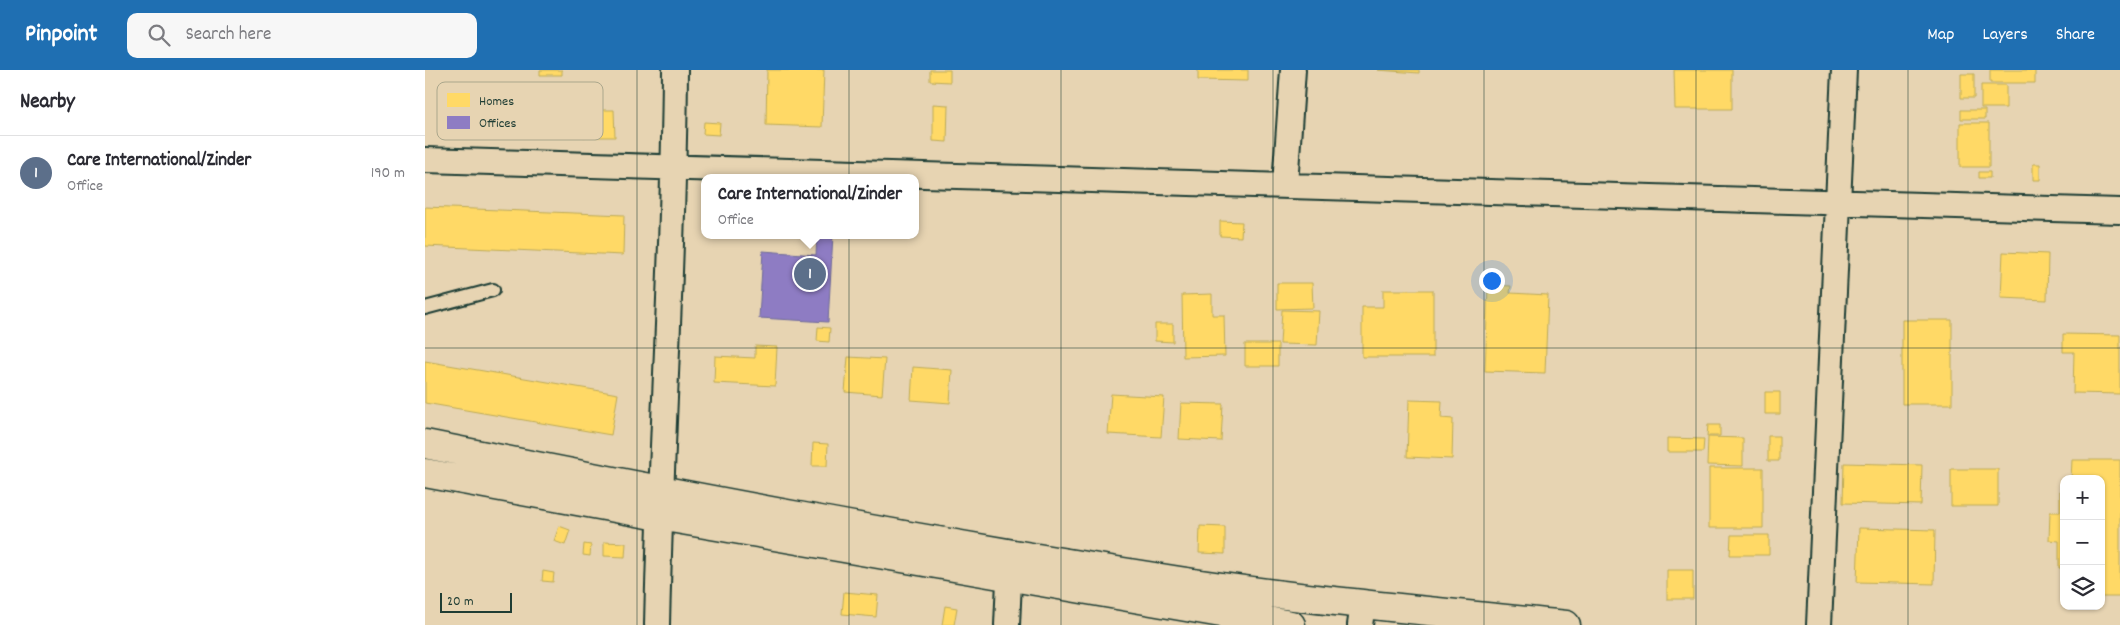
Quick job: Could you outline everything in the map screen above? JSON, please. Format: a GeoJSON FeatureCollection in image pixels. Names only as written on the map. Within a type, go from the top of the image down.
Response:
{"type":"FeatureCollection","features":[{"type":"Feature","properties":{"kind":"highway"},"geometry":{"type":"LineString","coordinates":[[425,444],[660,504]]}},
{"type":"Feature","properties":{"kind":"highway"},"geometry":{"type":"LineString","coordinates":[[425,473],[660,504],[1010,565],[1291,625]]}},
{"type":"Feature","properties":{"kind":"highway"},"geometry":{"type":"LineString","coordinates":[[1010,565],[1182,581],[1361,614],[1567,625]]}},
{"type":"Feature","properties":{"kind":"street"},"geometry":{"type":"LineString","coordinates":[[657,625],[660,504],[675,166],[675,70]]}},
{"type":"Feature","properties":{"kind":"street"},"geometry":{"type":"LineString","coordinates":[[1285,185],[1293,70]]}},
{"type":"Feature","properties":{"kind":"street"},"geometry":{"type":"LineString","coordinates":[[1819,625],[1844,70]]}},
{"type":"Feature","properties":{"kind":"street"},"geometry":{"type":"LineString","coordinates":[[425,160],[2120,210]]}},
{"type":"Feature","properties":{"kind":"street"},"geometry":{"type":"LineString","coordinates":[[1007,625],[1010,565]]}},
{"type":"Feature","properties":{"kind":"lane"},"geometry":{"type":"LineString","coordinates":[[425,308],[493,290]]}},
{"type":"Feature","properties":{"kind":"building: Homes"},"geometry":{"type":"Polygon","coordinates":[[[540,70],[562,70],[562,75],[540,75],[540,70]]]}},
{"type":"Feature","properties":{"kind":"building: Homes"},"geometry":{"type":"Polygon","coordinates":[[[767,70],[824,70],[822,127],[766,125],[767,70]]]}},
{"type":"Feature","properties":{"kind":"building: Homes"},"geometry":{"type":"Polygon","coordinates":[[[930,70],[950,70],[950,82],[930,81],[930,70]]]}},
{"type":"Feature","properties":{"kind":"building: Homes"},"geometry":{"type":"Polygon","coordinates":[[[1198,70],[1248,70],[1248,81],[1198,80],[1198,70]]]}},
{"type":"Feature","properties":{"kind":"building: Homes"},"geometry":{"type":"Polygon","coordinates":[[[1377,70],[1419,70],[1419,73],[1377,70]]]}},
{"type":"Feature","properties":{"kind":"building: Homes"},"geometry":{"type":"Polygon","coordinates":[[[1674,70],[1732,70],[1732,109],[1675,109],[1674,70]]]}},
{"type":"Feature","properties":{"kind":"building: Homes"},"geometry":{"type":"Polygon","coordinates":[[[1990,70],[2035,70],[2035,83],[1990,83],[1990,70]]]}},
{"type":"Feature","properties":{"kind":"building: Homes"},"geometry":{"type":"Polygon","coordinates":[[[1961,74],[1974,74],[1974,98],[1961,98],[1961,74]]]}},
{"type":"Feature","properties":{"kind":"building: Homes"},"geometry":{"type":"Polygon","coordinates":[[[1981,85],[2006,85],[2006,108],[1981,108],[1981,85]]]}},
{"type":"Feature","properties":{"kind":"building: Homes"},"geometry":{"type":"Polygon","coordinates":[[[933,104],[948,105],[947,142],[933,141],[933,104]]]}},
{"type":"Feature","properties":{"kind":"building: Homes"},"geometry":{"type":"Polygon","coordinates":[[[603,110],[614,110],[615,137],[603,137],[603,110]]]}},
{"type":"Feature","properties":{"kind":"building: Homes"},"geometry":{"type":"Polygon","coordinates":[[[1961,110],[1985,110],[1985,119],[1961,119],[1961,110]]]}},
{"type":"Feature","properties":{"kind":"building: Homes"},"geometry":{"type":"Polygon","coordinates":[[[704,122],[720,123],[719,135],[703,134],[704,122]]]}},
{"type":"Feature","properties":{"kind":"building: Homes"},"geometry":{"type":"Polygon","coordinates":[[[1960,123],[1989,123],[1989,167],[1960,167],[1960,123]]]}},
{"type":"Feature","properties":{"kind":"building: Homes"},"geometry":{"type":"Polygon","coordinates":[[[2033,164],[2040,164],[2040,180],[2033,180],[2033,164]]]}},
{"type":"Feature","properties":{"kind":"building: Homes"},"geometry":{"type":"Polygon","coordinates":[[[1979,172],[1990,172],[1990,178],[1979,178],[1979,172]]]}},
{"type":"Feature","properties":{"kind":"building: Homes"},"geometry":{"type":"Polygon","coordinates":[[[425,207],[624,215],[623,255],[425,246],[425,207]]]}},
{"type":"Feature","properties":{"kind":"building: Homes"},"geometry":{"type":"Polygon","coordinates":[[[1220,221],[1242,222],[1241,237],[1220,236],[1220,221]]]}},
{"type":"Feature","properties":{"kind":"building: Homes"},"geometry":{"type":"Polygon","coordinates":[[[2003,252],[2048,254],[2047,300],[2001,298],[2003,252]]]}},
{"type":"Feature","properties":{"kind":"building: Homes"},"geometry":{"type":"Polygon","coordinates":[[[1277,283],[1312,283],[1313,308],[1277,309],[1277,283]]]}},
{"type":"Feature","properties":{"kind":"building: Homes"},"geometry":{"type":"Polygon","coordinates":[[[1488,285],[1511,286],[1510,293],[1548,295],[1545,373],[1485,371],[1488,285]]]}},
{"type":"Feature","properties":{"kind":"building: Homes"},"geometry":{"type":"Polygon","coordinates":[[[1383,290],[1433,290],[1433,357],[1362,357],[1362,307],[1383,307],[1383,290]]]}},
{"type":"Feature","properties":{"kind":"building: Homes"},"geometry":{"type":"Polygon","coordinates":[[[1212,294],[1212,315],[1224,315],[1225,356],[1183,357],[1182,295],[1212,294]]]}},
{"type":"Feature","properties":{"kind":"building: Homes"},"geometry":{"type":"Polygon","coordinates":[[[1282,310],[1319,311],[1317,345],[1280,344],[1282,310]]]}},
{"type":"Feature","properties":{"kind":"building: Homes"},"geometry":{"type":"Polygon","coordinates":[[[1902,320],[1952,320],[1952,404],[1902,404],[1902,320]]]}},
{"type":"Feature","properties":{"kind":"building: Homes"},"geometry":{"type":"Polygon","coordinates":[[[1155,324],[1173,324],[1173,342],[1155,341],[1155,324]]]}},
{"type":"Feature","properties":{"kind":"building: Homes"},"geometry":{"type":"Polygon","coordinates":[[[818,327],[830,328],[829,342],[817,341],[818,327]]]}},
{"type":"Feature","properties":{"kind":"building: Homes"},"geometry":{"type":"Polygon","coordinates":[[[2063,334],[2120,335],[2120,394],[2073,393],[2074,352],[2063,352],[2063,334]]]}},
{"type":"Feature","properties":{"kind":"building: Homes"},"geometry":{"type":"Polygon","coordinates":[[[1245,344],[1278,344],[1278,366],[1245,366],[1245,344]]]}},
{"type":"Feature","properties":{"kind":"building: Homes"},"geometry":{"type":"Polygon","coordinates":[[[755,346],[777,347],[775,386],[714,383],[715,356],[755,358],[755,346]]]}},
{"type":"Feature","properties":{"kind":"building: Homes"},"geometry":{"type":"Polygon","coordinates":[[[848,357],[885,359],[882,395],[845,392],[848,357]]]}},
{"type":"Feature","properties":{"kind":"building: Homes"},"geometry":{"type":"Polygon","coordinates":[[[425,361],[618,394],[611,435],[425,403],[425,361]]]}},
{"type":"Feature","properties":{"kind":"building: Homes"},"geometry":{"type":"Polygon","coordinates":[[[913,367],[952,370],[950,403],[911,400],[913,367]]]}},
{"type":"Feature","properties":{"kind":"building: Homes"},"geometry":{"type":"Polygon","coordinates":[[[1765,392],[1780,392],[1780,414],[1765,414],[1765,392]]]}},
{"type":"Feature","properties":{"kind":"building: Homes"},"geometry":{"type":"Polygon","coordinates":[[[1111,394],[1164,397],[1161,437],[1108,434],[1111,394]]]}},
{"type":"Feature","properties":{"kind":"building: Homes"},"geometry":{"type":"Polygon","coordinates":[[[1409,400],[1442,401],[1441,418],[1453,419],[1452,459],[1407,457],[1409,400]]]}},
{"type":"Feature","properties":{"kind":"building: Homes"},"geometry":{"type":"Polygon","coordinates":[[[1181,403],[1223,404],[1221,441],[1179,439],[1181,403]]]}},
{"type":"Feature","properties":{"kind":"building: Homes"},"geometry":{"type":"Polygon","coordinates":[[[1708,425],[1720,425],[1720,436],[1707,436],[1708,425]]]}},
{"type":"Feature","properties":{"kind":"building: Homes"},"geometry":{"type":"Polygon","coordinates":[[[1768,436],[1779,436],[1779,461],[1768,461],[1768,436]]]}},
{"type":"Feature","properties":{"kind":"building: Homes"},"geometry":{"type":"Polygon","coordinates":[[[1708,437],[1743,438],[1743,466],[1707,465],[1708,437]]]}},
{"type":"Feature","properties":{"kind":"building: Homes"},"geometry":{"type":"Polygon","coordinates":[[[1667,438],[1704,439],[1703,452],[1667,452],[1667,438]]]}},
{"type":"Feature","properties":{"kind":"building: Homes"},"geometry":{"type":"Polygon","coordinates":[[[813,443],[828,444],[827,466],[812,466],[813,443]]]}},
{"type":"Feature","properties":{"kind":"building: Homes"},"geometry":{"type":"Polygon","coordinates":[[[2072,460],[2120,460],[2120,597],[2105,597],[2105,475],[2071,475],[2072,460]]]}},
{"type":"Feature","properties":{"kind":"building: Homes"},"geometry":{"type":"Polygon","coordinates":[[[1844,463],[1922,465],[1921,505],[1843,503],[1844,463]]]}},
{"type":"Feature","properties":{"kind":"building: Homes"},"geometry":{"type":"Polygon","coordinates":[[[1709,468],[1763,468],[1763,528],[1709,528],[1709,468]]]}},
{"type":"Feature","properties":{"kind":"building: Homes"},"geometry":{"type":"Polygon","coordinates":[[[1951,469],[1998,469],[1998,506],[1951,506],[1951,469]]]}},
{"type":"Feature","properties":{"kind":"building: Homes"},"geometry":{"type":"Polygon","coordinates":[[[2050,512],[2060,512],[2060,568],[2059,541],[2049,540],[2050,512]]]}},
{"type":"Feature","properties":{"kind":"building: Homes"},"geometry":{"type":"Polygon","coordinates":[[[559,526],[570,530],[565,545],[554,541],[559,526]]]}},
{"type":"Feature","properties":{"kind":"building: Homes"},"geometry":{"type":"Polygon","coordinates":[[[1200,526],[1225,527],[1225,554],[1199,553],[1200,526]]]}},
{"type":"Feature","properties":{"kind":"building: Homes"},"geometry":{"type":"Polygon","coordinates":[[[1859,528],[1935,530],[1934,584],[1857,582],[1859,528]]]}},
{"type":"Feature","properties":{"kind":"building: Homes"},"geometry":{"type":"Polygon","coordinates":[[[1731,535],[1769,535],[1769,555],[1730,555],[1731,535]]]}},
{"type":"Feature","properties":{"kind":"building: Homes"},"geometry":{"type":"Polygon","coordinates":[[[604,542],[626,543],[625,557],[604,556],[604,542]]]}},
{"type":"Feature","properties":{"kind":"building: Homes"},"geometry":{"type":"Polygon","coordinates":[[[584,544],[591,545],[590,556],[583,555],[584,544]]]}},
{"type":"Feature","properties":{"kind":"building: Homes"},"geometry":{"type":"Polygon","coordinates":[[[1667,570],[1693,570],[1693,599],[1667,599],[1667,570]]]}},
{"type":"Feature","properties":{"kind":"building: Homes"},"geometry":{"type":"Polygon","coordinates":[[[543,571],[554,573],[553,582],[542,581],[543,571]]]}},
{"type":"Feature","properties":{"kind":"building: Homes"},"geometry":{"type":"Polygon","coordinates":[[[844,592],[878,595],[876,617],[842,614],[844,592]]]}},
{"type":"Feature","properties":{"kind":"building: Homes"},"geometry":{"type":"Polygon","coordinates":[[[945,606],[957,608],[954,625],[942,625],[945,606]]]}},
{"type":"Feature","properties":{"kind":"building: Offices"},"geometry":{"type":"Polygon","coordinates":[[[817,239],[833,239],[828,322],[759,318],[763,251],[816,255],[817,239]]]}},
{"type":"Feature","properties":{"kind":"place","name":"Care International/Zinder"},"geometry":{"type":"Point","coordinates":[810,274]}}]}
